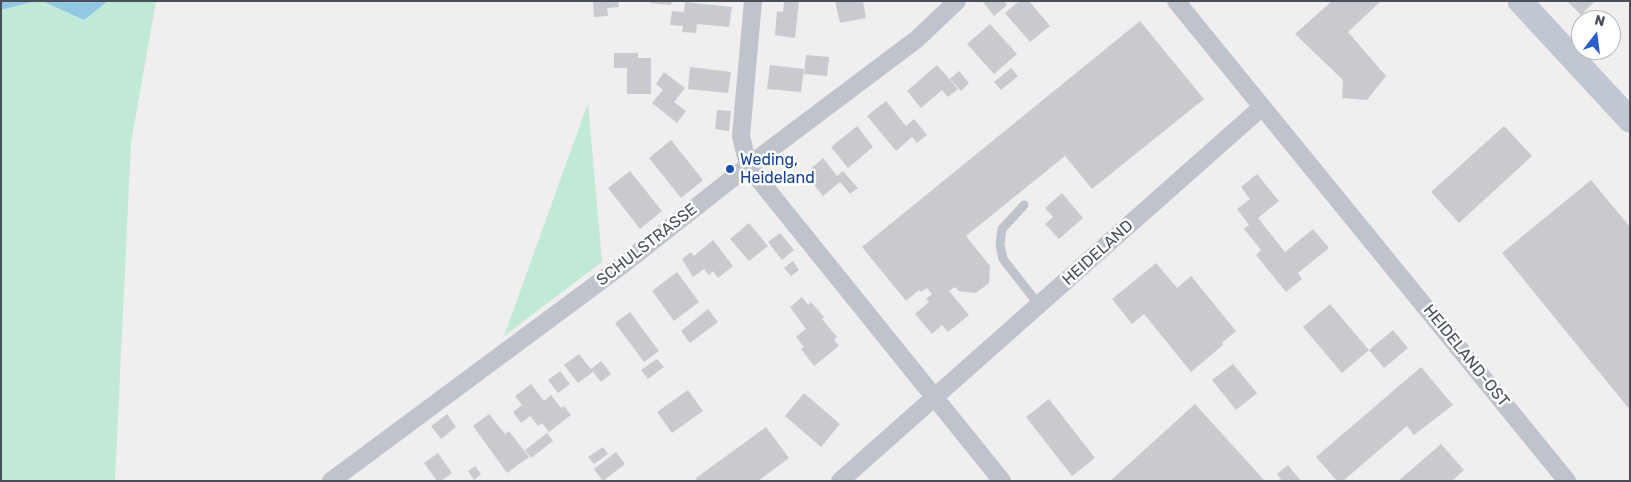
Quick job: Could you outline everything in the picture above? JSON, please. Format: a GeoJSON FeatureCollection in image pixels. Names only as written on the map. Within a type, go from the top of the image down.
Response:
{"type":"FeatureCollection","features":[{"type":"Feature","properties":{"kind":"main road"},"geometry":{"type":"LineString","coordinates":[[1520,1],[1630,120]]}},
{"type":"Feature","properties":{"kind":"street"},"geometry":{"type":"LineString","coordinates":[[753,1],[741,136],[748,166],[1002,481]]}},
{"type":"Feature","properties":{"kind":"street","name":"SCHULSTRASSE"},"geometry":{"type":"LineString","coordinates":[[331,481],[625,263],[748,166],[917,39],[957,1]]}},
{"type":"Feature","properties":{"kind":"street"},"geometry":{"type":"LineString","coordinates":[[1176,1],[1262,107]]}},
{"type":"Feature","properties":{"kind":"street","name":"HEIDELAND-OST"},"geometry":{"type":"LineString","coordinates":[[1262,107],[1567,481]]}},
{"type":"Feature","properties":{"kind":"street","name":"HEIDELAND"},"geometry":{"type":"LineString","coordinates":[[840,481],[1262,107]]}},
{"type":"Feature","properties":{"kind":"lane"},"geometry":{"type":"LineString","coordinates":[[1024,205],[1002,229],[1000,245],[1003,259],[1039,305]]}},
{"type":"Feature","properties":{"kind":"green space"},"geometry":{"type":"Polygon","coordinates":[[[42,1],[84,20],[108,1],[156,1],[131,143],[115,481],[1,481],[1,10],[42,1]]]}},
{"type":"Feature","properties":{"kind":"green space"},"geometry":{"type":"Polygon","coordinates":[[[588,103],[602,262],[504,336],[588,103]]]}},
{"type":"Feature","properties":{"kind":"water"},"geometry":{"type":"Polygon","coordinates":[[[1,1],[36,1],[1,10],[1,1]]]}},
{"type":"Feature","properties":{"kind":"water"},"geometry":{"type":"Polygon","coordinates":[[[42,1],[108,1],[84,20],[42,1]]]}},
{"type":"Feature","properties":{"kind":"building"},"geometry":{"type":"Polygon","coordinates":[[[593,1],[618,1],[619,7],[607,8],[608,16],[594,17],[593,1]]]}},
{"type":"Feature","properties":{"kind":"building"},"geometry":{"type":"Polygon","coordinates":[[[650,1],[672,1],[671,5],[650,3],[650,1]]]}},
{"type":"Feature","properties":{"kind":"building"},"geometry":{"type":"Polygon","coordinates":[[[784,1],[799,1],[795,38],[775,35],[777,11],[783,12],[784,1]]]}},
{"type":"Feature","properties":{"kind":"building"},"geometry":{"type":"Polygon","coordinates":[[[835,1],[863,1],[866,18],[840,23],[835,1]]]}},
{"type":"Feature","properties":{"kind":"building"},"geometry":{"type":"Polygon","coordinates":[[[984,1],[1004,1],[1007,5],[994,16],[984,1]]]}},
{"type":"Feature","properties":{"kind":"building"},"geometry":{"type":"Polygon","coordinates":[[[1019,1],[1029,1],[1050,26],[1030,42],[1005,13],[1019,1]]]}},
{"type":"Feature","properties":{"kind":"building"},"geometry":{"type":"Polygon","coordinates":[[[1332,1],[1381,1],[1348,32],[1386,76],[1367,100],[1342,98],[1343,80],[1295,34],[1332,1]]]}},
{"type":"Feature","properties":{"kind":"building"},"geometry":{"type":"Polygon","coordinates":[[[1567,1],[1595,1],[1586,10],[1576,10],[1567,1]]]}},
{"type":"Feature","properties":{"kind":"building"},"geometry":{"type":"Polygon","coordinates":[[[685,2],[732,7],[729,27],[697,24],[696,33],[682,32],[683,26],[670,25],[672,11],[684,12],[685,2]]]}},
{"type":"Feature","properties":{"kind":"building"},"geometry":{"type":"Polygon","coordinates":[[[1140,21],[1204,99],[1092,189],[1065,156],[966,236],[990,266],[989,283],[976,293],[959,291],[955,287],[949,291],[969,315],[948,332],[942,325],[932,334],[915,314],[929,302],[926,299],[932,294],[927,288],[921,292],[919,290],[906,301],[862,247],[1140,21]]]}},
{"type":"Feature","properties":{"kind":"building"},"geometry":{"type":"Polygon","coordinates":[[[990,24],[1017,54],[994,74],[967,44],[990,24]]]}},
{"type":"Feature","properties":{"kind":"building"},"geometry":{"type":"Polygon","coordinates":[[[614,53],[638,53],[638,58],[651,58],[651,94],[627,94],[627,68],[614,68],[614,53]]]}},
{"type":"Feature","properties":{"kind":"building"},"geometry":{"type":"Polygon","coordinates":[[[806,55],[829,57],[827,76],[804,74],[806,55]]]}},
{"type":"Feature","properties":{"kind":"building"},"geometry":{"type":"Polygon","coordinates":[[[770,65],[804,69],[801,92],[767,89],[770,65]]]}},
{"type":"Feature","properties":{"kind":"building"},"geometry":{"type":"Polygon","coordinates":[[[937,65],[958,89],[948,97],[942,90],[921,108],[907,91],[937,65]]]}},
{"type":"Feature","properties":{"kind":"building"},"geometry":{"type":"Polygon","coordinates":[[[690,67],[731,72],[728,93],[688,89],[690,67]]]}},
{"type":"Feature","properties":{"kind":"building"},"geometry":{"type":"Polygon","coordinates":[[[1011,68],[1018,76],[1001,90],[994,82],[1011,68]]]}},
{"type":"Feature","properties":{"kind":"building"},"geometry":{"type":"Polygon","coordinates":[[[959,71],[969,83],[961,91],[950,79],[959,71]]]}},
{"type":"Feature","properties":{"kind":"building"},"geometry":{"type":"Polygon","coordinates":[[[664,72],[685,88],[674,102],[686,111],[677,123],[652,103],[663,90],[656,84],[664,72]]]}},
{"type":"Feature","properties":{"kind":"building"},"geometry":{"type":"Polygon","coordinates":[[[886,101],[906,126],[914,119],[927,135],[917,143],[912,137],[896,151],[867,116],[886,101]]]}},
{"type":"Feature","properties":{"kind":"building"},"geometry":{"type":"Polygon","coordinates":[[[717,110],[731,111],[729,131],[715,129],[717,110]]]}},
{"type":"Feature","properties":{"kind":"building"},"geometry":{"type":"Polygon","coordinates":[[[857,126],[873,147],[848,168],[831,147],[857,126]]]}},
{"type":"Feature","properties":{"kind":"building"},"geometry":{"type":"Polygon","coordinates":[[[1504,126],[1532,156],[1459,223],[1431,192],[1504,126]]]}},
{"type":"Feature","properties":{"kind":"building"},"geometry":{"type":"Polygon","coordinates":[[[671,140],[703,180],[681,198],[649,158],[671,140]]]}},
{"type":"Feature","properties":{"kind":"building"},"geometry":{"type":"Polygon","coordinates":[[[823,158],[837,176],[843,171],[858,188],[850,194],[840,182],[823,196],[805,174],[823,158]]]}},
{"type":"Feature","properties":{"kind":"building"},"geometry":{"type":"Polygon","coordinates":[[[630,171],[662,211],[640,229],[608,188],[630,171]]]}},
{"type":"Feature","properties":{"kind":"building"},"geometry":{"type":"Polygon","coordinates":[[[1257,174],[1279,201],[1258,218],[1285,252],[1313,229],[1329,248],[1298,273],[1302,279],[1286,292],[1256,255],[1261,250],[1244,229],[1249,225],[1237,209],[1250,199],[1241,187],[1257,174]]]}},
{"type":"Feature","properties":{"kind":"building"},"geometry":{"type":"Polygon","coordinates":[[[1591,180],[1630,227],[1630,410],[1502,253],[1591,180]]]}},
{"type":"Feature","properties":{"kind":"building"},"geometry":{"type":"Polygon","coordinates":[[[1062,193],[1083,218],[1059,239],[1045,224],[1053,217],[1045,208],[1062,193]]]}},
{"type":"Feature","properties":{"kind":"building"},"geometry":{"type":"Polygon","coordinates":[[[749,223],[768,246],[749,261],[730,239],[749,223]]]}},
{"type":"Feature","properties":{"kind":"building"},"geometry":{"type":"Polygon","coordinates":[[[780,233],[794,250],[782,260],[768,242],[780,233]]]}},
{"type":"Feature","properties":{"kind":"building"},"geometry":{"type":"Polygon","coordinates":[[[713,240],[733,266],[718,278],[713,271],[709,275],[704,269],[693,277],[682,259],[691,252],[694,256],[713,240]]]}},
{"type":"Feature","properties":{"kind":"building"},"geometry":{"type":"Polygon","coordinates":[[[793,261],[799,270],[791,276],[784,268],[793,261]]]}},
{"type":"Feature","properties":{"kind":"building"},"geometry":{"type":"Polygon","coordinates":[[[1156,263],[1177,288],[1191,276],[1236,331],[1222,343],[1223,345],[1191,372],[1144,314],[1132,324],[1112,299],[1156,263]]]}},
{"type":"Feature","properties":{"kind":"building"},"geometry":{"type":"Polygon","coordinates":[[[677,272],[699,302],[674,321],[652,291],[677,272]]]}},
{"type":"Feature","properties":{"kind":"building"},"geometry":{"type":"Polygon","coordinates":[[[802,297],[808,305],[811,302],[824,317],[822,319],[837,337],[834,340],[839,346],[814,366],[801,349],[804,347],[796,337],[806,329],[790,307],[802,297]]]}},
{"type":"Feature","properties":{"kind":"building"},"geometry":{"type":"Polygon","coordinates":[[[1330,304],[1369,350],[1342,373],[1303,327],[1330,304]]]}},
{"type":"Feature","properties":{"kind":"building"},"geometry":{"type":"Polygon","coordinates":[[[708,309],[718,322],[690,343],[681,331],[708,309]]]}},
{"type":"Feature","properties":{"kind":"building"},"geometry":{"type":"Polygon","coordinates":[[[630,312],[659,351],[644,362],[615,323],[630,312]]]}},
{"type":"Feature","properties":{"kind":"building"},"geometry":{"type":"Polygon","coordinates":[[[1393,330],[1408,348],[1384,368],[1369,350],[1393,330]]]}},
{"type":"Feature","properties":{"kind":"building"},"geometry":{"type":"Polygon","coordinates":[[[579,354],[591,369],[601,361],[611,374],[601,382],[593,372],[578,383],[564,365],[579,354]]]}},
{"type":"Feature","properties":{"kind":"building"},"geometry":{"type":"Polygon","coordinates":[[[657,359],[664,367],[648,379],[641,370],[657,359]]]}},
{"type":"Feature","properties":{"kind":"building"},"geometry":{"type":"Polygon","coordinates":[[[1233,364],[1257,393],[1236,410],[1212,380],[1233,364]]]}},
{"type":"Feature","properties":{"kind":"building"},"geometry":{"type":"Polygon","coordinates":[[[1421,367],[1453,405],[1414,435],[1407,426],[1343,481],[1337,481],[1316,457],[1421,367]]]}},
{"type":"Feature","properties":{"kind":"building"},"geometry":{"type":"Polygon","coordinates":[[[560,371],[570,384],[558,393],[548,380],[560,371]]]}},
{"type":"Feature","properties":{"kind":"building"},"geometry":{"type":"Polygon","coordinates":[[[531,384],[544,401],[551,395],[561,408],[564,406],[571,415],[549,432],[542,423],[538,426],[530,416],[521,423],[513,412],[522,405],[515,396],[531,384]]]}},
{"type":"Feature","properties":{"kind":"building"},"geometry":{"type":"Polygon","coordinates":[[[688,390],[703,411],[672,433],[657,412],[688,390]]]}},
{"type":"Feature","properties":{"kind":"building"},"geometry":{"type":"Polygon","coordinates":[[[804,393],[840,424],[821,447],[785,416],[804,393]]]}},
{"type":"Feature","properties":{"kind":"building"},"geometry":{"type":"Polygon","coordinates":[[[1049,399],[1095,458],[1072,476],[1026,417],[1049,399]]]}},
{"type":"Feature","properties":{"kind":"building"},"geometry":{"type":"Polygon","coordinates":[[[1195,404],[1265,481],[1110,481],[1195,404]]]}},
{"type":"Feature","properties":{"kind":"building"},"geometry":{"type":"Polygon","coordinates":[[[447,414],[456,427],[441,439],[431,426],[447,414]]]}},
{"type":"Feature","properties":{"kind":"building"},"geometry":{"type":"Polygon","coordinates":[[[489,414],[505,434],[509,431],[529,457],[507,473],[473,426],[489,414]]]}},
{"type":"Feature","properties":{"kind":"building"},"geometry":{"type":"Polygon","coordinates":[[[766,427],[789,458],[758,481],[697,481],[696,478],[766,427]]]}},
{"type":"Feature","properties":{"kind":"building"},"geometry":{"type":"Polygon","coordinates":[[[547,433],[553,441],[531,458],[525,450],[547,433]]]}},
{"type":"Feature","properties":{"kind":"building"},"geometry":{"type":"Polygon","coordinates":[[[1441,444],[1464,470],[1452,481],[1398,481],[1441,444]]]}},
{"type":"Feature","properties":{"kind":"building"},"geometry":{"type":"Polygon","coordinates":[[[603,447],[608,454],[594,464],[588,457],[603,447]]]}},
{"type":"Feature","properties":{"kind":"building"},"geometry":{"type":"Polygon","coordinates":[[[616,452],[625,464],[603,481],[594,469],[616,452]]]}},
{"type":"Feature","properties":{"kind":"building"},"geometry":{"type":"Polygon","coordinates":[[[438,453],[452,473],[441,481],[437,481],[424,463],[438,453]]]}},
{"type":"Feature","properties":{"kind":"building"},"geometry":{"type":"Polygon","coordinates":[[[1288,465],[1301,481],[1282,481],[1277,474],[1288,465]]]}},
{"type":"Feature","properties":{"kind":"building"},"geometry":{"type":"Polygon","coordinates":[[[475,466],[481,474],[474,480],[468,471],[475,466]]]}},
{"type":"Feature","properties":{"kind":"place","name":"Weding, Heideland"},"geometry":{"type":"Point","coordinates":[730,169]}}]}
